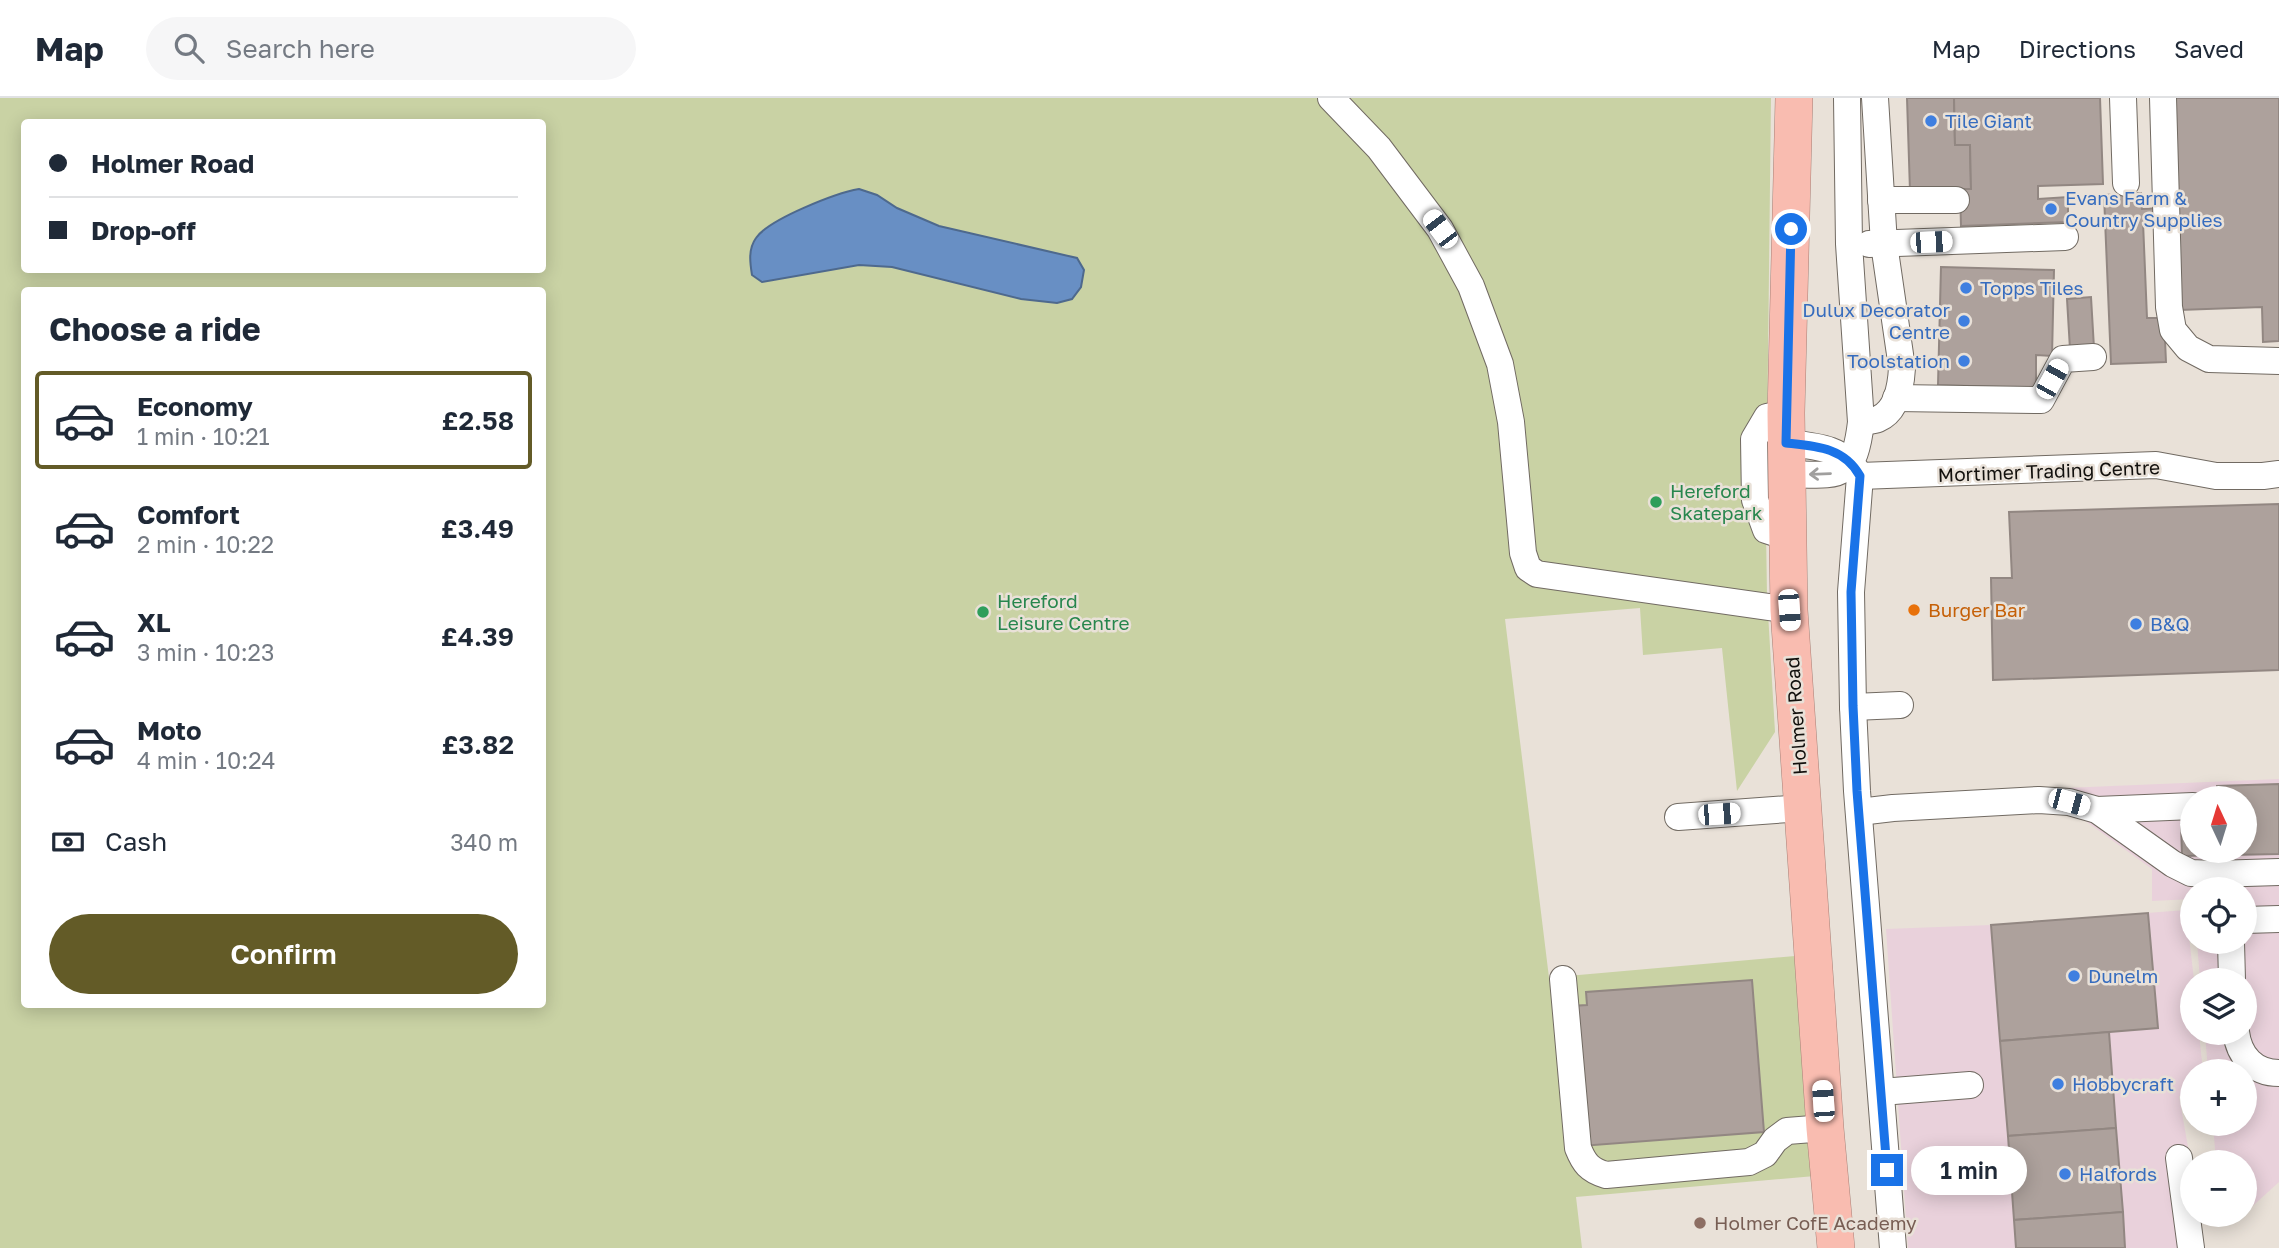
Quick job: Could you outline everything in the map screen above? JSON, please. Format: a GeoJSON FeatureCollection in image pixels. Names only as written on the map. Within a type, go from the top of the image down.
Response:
{"type":"FeatureCollection","features":[{"type":"Feature","properties":{"kind":"highway","name":"Holmer Road"},"geometry":{"type":"LineString","coordinates":[[1794,98],[1786,444],[1789,610],[1825,1128],[1836,1248]]}},
{"type":"Feature","properties":{"kind":"street"},"geometry":{"type":"LineString","coordinates":[[1331,98],[1379,148],[1440,229],[1471,286],[1500,363],[1511,422],[1523,553],[1528,568],[1537,574],[1789,610]]}},
{"type":"Feature","properties":{"kind":"street"},"geometry":{"type":"LineString","coordinates":[[1847,98],[1849,244],[1861,422],[1855,470],[1851,592],[1853,706],[1893,1248]]}},
{"type":"Feature","properties":{"kind":"street"},"geometry":{"type":"LineString","coordinates":[[1861,422],[1879,419],[1888,412],[1901,384],[1902,368],[1884,244],[1875,98]]}},
{"type":"Feature","properties":{"kind":"street"},"geometry":{"type":"LineString","coordinates":[[2123,98],[2126,183]]}},
{"type":"Feature","properties":{"kind":"street"},"geometry":{"type":"LineString","coordinates":[[2163,98],[2169,307],[2173,330],[2188,348],[2208,359],[2279,361]]}},
{"type":"Feature","properties":{"kind":"street"},"geometry":{"type":"LineString","coordinates":[[1881,200],[1956,200]]}},
{"type":"Feature","properties":{"kind":"street"},"geometry":{"type":"LineString","coordinates":[[1849,244],[2065,237]]}},
{"type":"Feature","properties":{"kind":"street"},"geometry":{"type":"LineString","coordinates":[[1896,398],[2040,400],[2063,359],[2093,357]]}},
{"type":"Feature","properties":{"kind":"street"},"geometry":{"type":"LineString","coordinates":[[1787,537],[1766,530],[1755,500],[1754,439],[1767,417],[1786,444],[1830,449],[1840,453],[1855,470]]}},
{"type":"Feature","properties":{"kind":"street","name":"Mortimer Trading Centre"},"geometry":{"type":"LineString","coordinates":[[1855,470],[2156,465],[2216,476],[2263,477],[2279,474]]}},
{"type":"Feature","properties":{"kind":"street"},"geometry":{"type":"LineString","coordinates":[[1853,706],[1900,705]]}},
{"type":"Feature","properties":{"kind":"street"},"geometry":{"type":"LineString","coordinates":[[1859,812],[2039,800],[2069,802],[2097,810],[2180,807]]}},
{"type":"Feature","properties":{"kind":"street"},"geometry":{"type":"LineString","coordinates":[[1678,817],[1803,808]]}},
{"type":"Feature","properties":{"kind":"street"},"geometry":{"type":"LineString","coordinates":[[2097,810],[2173,864],[2191,873],[2210,877]]}},
{"type":"Feature","properties":{"kind":"street"},"geometry":{"type":"LineString","coordinates":[[2251,877],[2279,872]]}},
{"type":"Feature","properties":{"kind":"street"},"geometry":{"type":"LineString","coordinates":[[2257,920],[2279,919]]}},
{"type":"Feature","properties":{"kind":"street"},"geometry":{"type":"LineString","coordinates":[[1563,979],[1578,1147],[1584,1162],[1594,1171],[1606,1175],[1749,1162],[1765,1154],[1775,1140],[1787,1131],[1825,1128]]}},
{"type":"Feature","properties":{"kind":"street"},"geometry":{"type":"LineString","coordinates":[[2238,1045],[2245,1060],[2271,1073],[2279,1073]]}},
{"type":"Feature","properties":{"kind":"street"},"geometry":{"type":"LineString","coordinates":[[1881,1092],[1970,1085]]}},
{"type":"Feature","properties":{"kind":"street"},"geometry":{"type":"LineString","coordinates":[[2179,1158],[2191,1248]]}},
{"type":"Feature","properties":{"kind":"shaded area"},"geometry":{"type":"Polygon","coordinates":[[[2279,779],[2279,1182],[2257,1202],[2257,1150],[2215,1150],[2214,1136],[2257,1136],[2257,1059],[2207,1059],[2206,1045],[2257,1045],[2257,968],[2199,968],[2198,954],[2257,954],[2257,877],[2180,877],[2180,900],[2152,901],[2152,869],[2041,789],[2279,779]]]}},
{"type":"Feature","properties":{"kind":"shaded area"},"geometry":{"type":"Polygon","coordinates":[[[2180,910],[2180,954],[2191,954],[2193,968],[2180,968],[2180,1045],[2200,1045],[2202,1059],[2180,1059],[2180,1136],[2186,1136],[2189,1150],[2180,1150],[2180,1227],[2201,1227],[2204,1248],[1908,1248],[1886,929],[1991,925],[2180,910]]]}},
{"type":"Feature","properties":{"kind":"green space","name":"Hereford Leisure Centre"},"geometry":{"type":"Polygon","coordinates":[[[0,98],[1771,98],[1766,530],[1775,732],[1737,791],[1722,648],[1643,655],[1640,608],[1505,619],[1572,1165],[1556,977],[1795,956],[1815,1176],[1576,1197],[1582,1248],[0,1248],[0,98]]]}},
{"type":"Feature","properties":{"kind":"water"},"geometry":{"type":"Polygon","coordinates":[[[859,189],[877,195],[897,208],[939,226],[1077,258],[1084,270],[1081,287],[1072,299],[1057,303],[1021,299],[892,267],[859,265],[762,282],[752,275],[752,247],[763,231],[804,208],[859,189]]]}},
{"type":"Feature","properties":{"kind":"building","name":"Tile Giant"},"geometry":{"type":"Polygon","coordinates":[[[1907,98],[1954,98],[1955,145],[1970,145],[1971,189],[1910,191],[1907,98]]]}},
{"type":"Feature","properties":{"kind":"building"},"geometry":{"type":"Polygon","coordinates":[[[1954,98],[2100,98],[2103,184],[2038,186],[2038,199],[2068,197],[2068,222],[1961,226],[1960,189],[1971,189],[1970,145],[1955,145],[1954,98]]]}},
{"type":"Feature","properties":{"kind":"building"},"geometry":{"type":"Polygon","coordinates":[[[2173,98],[2279,98],[2279,341],[2263,342],[2262,307],[2180,310],[2173,98]]]}},
{"type":"Feature","properties":{"kind":"building"},"geometry":{"type":"Polygon","coordinates":[[[2141,193],[2142,209],[2162,208],[2162,221],[2143,222],[2147,318],[2164,318],[2166,362],[2111,364],[2104,195],[2141,193]]]}},
{"type":"Feature","properties":{"kind":"building"},"geometry":{"type":"Polygon","coordinates":[[[1941,267],[2054,270],[2052,356],[2036,355],[2036,388],[1938,385],[1941,267]]]}},
{"type":"Feature","properties":{"kind":"building"},"geometry":{"type":"Polygon","coordinates":[[[2091,297],[2094,348],[2070,349],[2067,299],[2091,297]]]}},
{"type":"Feature","properties":{"kind":"building","name":"B&Q"},"geometry":{"type":"Polygon","coordinates":[[[2279,504],[2279,670],[1993,680],[1991,578],[2012,578],[2009,512],[2279,504]]]}},
{"type":"Feature","properties":{"kind":"building"},"geometry":{"type":"Polygon","coordinates":[[[2279,784],[2279,854],[2258,854],[2258,786],[2217,786],[2279,784]]]}},
{"type":"Feature","properties":{"kind":"building","name":"Dunelm"},"geometry":{"type":"Polygon","coordinates":[[[2148,913],[2158,1028],[2000,1041],[1991,925],[2148,913]]]}},
{"type":"Feature","properties":{"kind":"building"},"geometry":{"type":"Polygon","coordinates":[[[1752,980],[1764,1132],[1581,1146],[1571,1006],[1587,1005],[1586,992],[1752,980]]]}},
{"type":"Feature","properties":{"kind":"building","name":"Hobbycraft"},"geometry":{"type":"Polygon","coordinates":[[[2109,1032],[2116,1128],[2008,1136],[2000,1041],[2109,1032]]]}},
{"type":"Feature","properties":{"kind":"building","name":"Halfords"},"geometry":{"type":"Polygon","coordinates":[[[2116,1128],[2123,1212],[2014,1220],[2008,1136],[2116,1128]]]}},
{"type":"Feature","properties":{"kind":"building"},"geometry":{"type":"Polygon","coordinates":[[[2123,1212],[2125,1248],[2016,1248],[2014,1220],[2123,1212]]]}},
{"type":"Feature","properties":{"kind":"place","name":"Tile Giant"},"geometry":{"type":"Point","coordinates":[1931,121]}},
{"type":"Feature","properties":{"kind":"place","name":"Evans Farm & Country Supplies"},"geometry":{"type":"Point","coordinates":[2051,209]}},
{"type":"Feature","properties":{"kind":"place","name":"Topps Tiles"},"geometry":{"type":"Point","coordinates":[1966,288]}},
{"type":"Feature","properties":{"kind":"place","name":"Dulux Decorator Centre"},"geometry":{"type":"Point","coordinates":[1964,321]}},
{"type":"Feature","properties":{"kind":"place","name":"Toolstation"},"geometry":{"type":"Point","coordinates":[1964,361]}},
{"type":"Feature","properties":{"kind":"place","name":"Hereford Skatepark"},"geometry":{"type":"Point","coordinates":[1656,502]}},
{"type":"Feature","properties":{"kind":"place","name":"Burger Bar"},"geometry":{"type":"Point","coordinates":[1914,610]}},
{"type":"Feature","properties":{"kind":"place","name":"Hereford Leisure Centre"},"geometry":{"type":"Point","coordinates":[983,612]}},
{"type":"Feature","properties":{"kind":"place","name":"B&Q"},"geometry":{"type":"Point","coordinates":[2136,624]}},
{"type":"Feature","properties":{"kind":"place","name":"Dunelm"},"geometry":{"type":"Point","coordinates":[2074,976]}},
{"type":"Feature","properties":{"kind":"place","name":"Hobbycraft"},"geometry":{"type":"Point","coordinates":[2058,1084]}},
{"type":"Feature","properties":{"kind":"place","name":"Halfords"},"geometry":{"type":"Point","coordinates":[2065,1174]}},
{"type":"Feature","properties":{"kind":"place","name":"Holmer CofE Academy"},"geometry":{"type":"Point","coordinates":[1700,1223]}},
{"type":"Feature","properties":{"kind":"route"},"geometry":{"type":"LineString","coordinates":[[1791,229],[1786,443],[1818,446],[1840,453],[1860,476],[1851,592],[1853,706],[1857,791],[1887,1170]]}}]}
